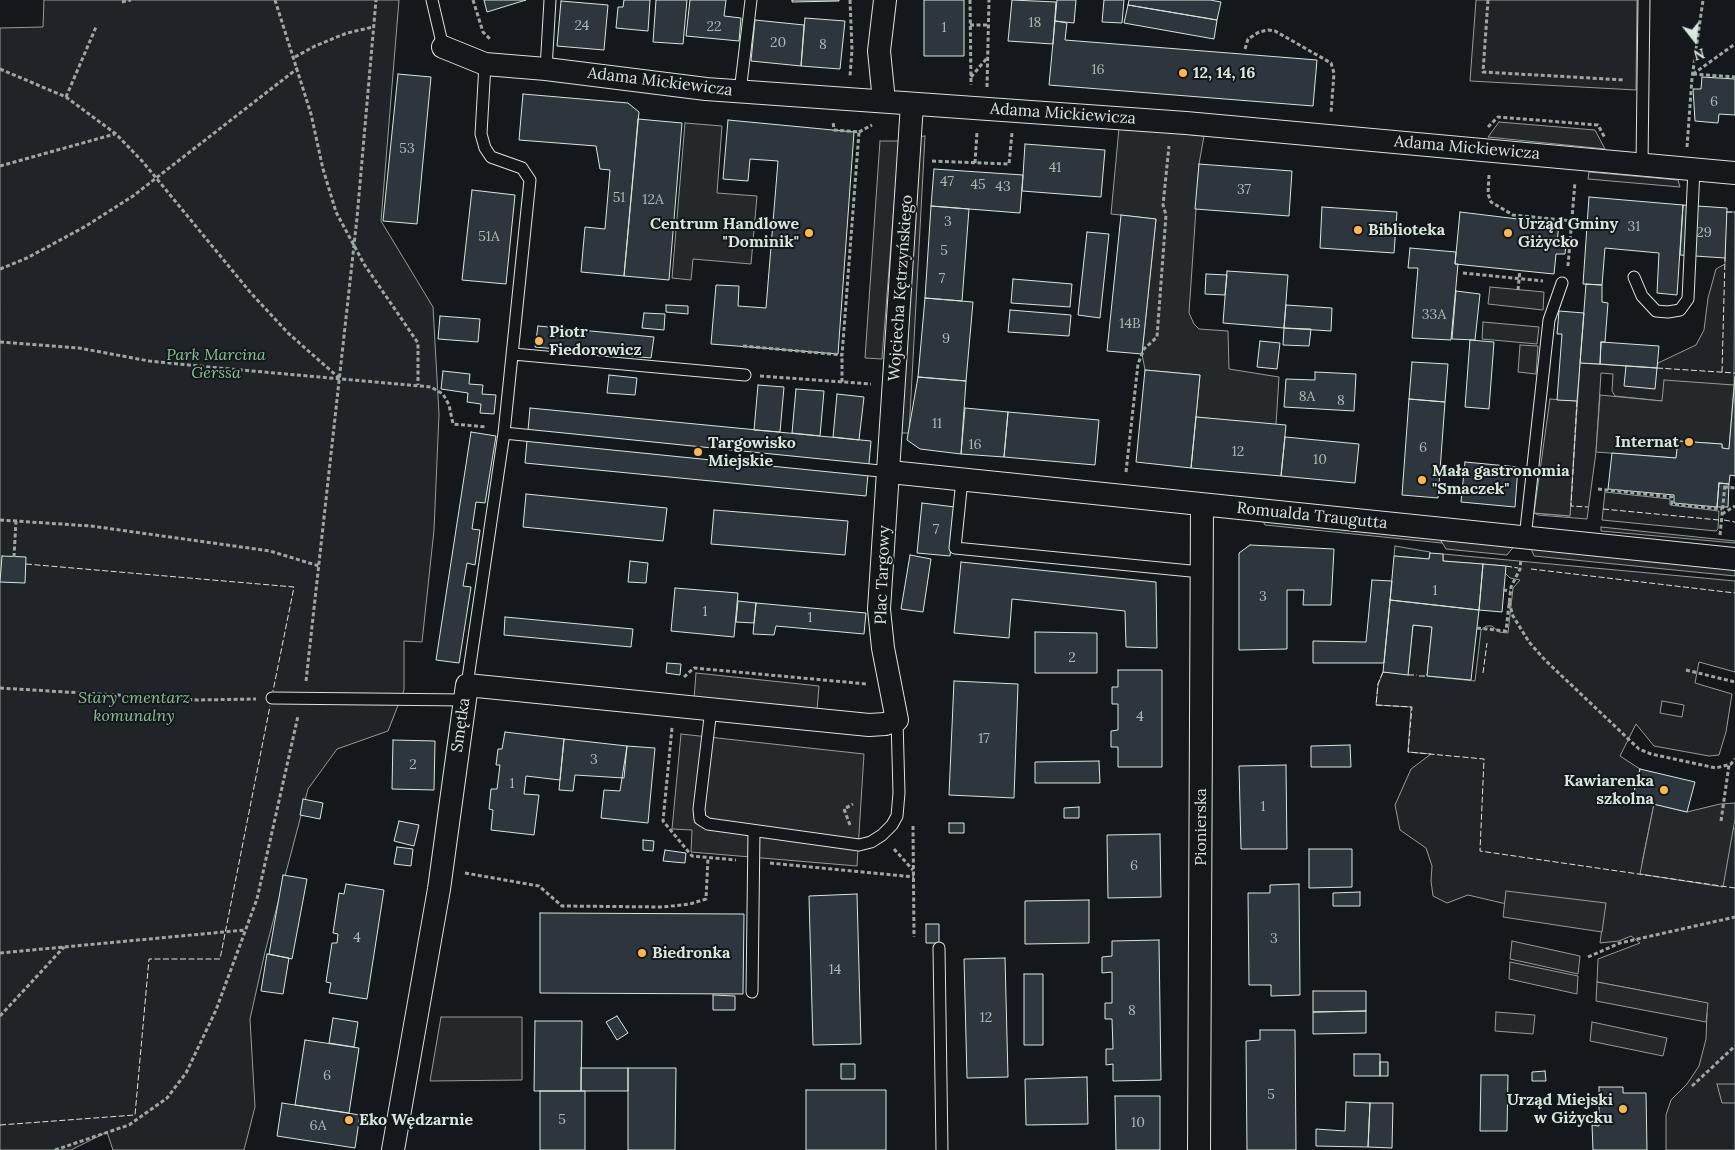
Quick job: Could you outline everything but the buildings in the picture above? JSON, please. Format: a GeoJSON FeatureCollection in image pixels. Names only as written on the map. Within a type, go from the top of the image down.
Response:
{"type":"FeatureCollection","features":[{"type":"Feature","properties":{"kind":"street"},"geometry":{"type":"LineString","coordinates":[[884,101],[879,52],[885,0]]}},
{"type":"Feature","properties":{"kind":"street","name":"Adama Mickiewicza"},"geometry":{"type":"LineString","coordinates":[[443,47],[485,64],[546,69],[740,92],[1186,123],[1642,164],[1690,160],[1735,173]]}},
{"type":"Feature","properties":{"kind":"street","name":"Wojciecha Kętrzyńskiego"},"geometry":{"type":"LineString","coordinates":[[890,472],[912,104]]}},
{"type":"Feature","properties":{"kind":"street","name":"Romualda Traugutta"},"geometry":{"type":"LineString","coordinates":[[890,472],[1202,505],[1523,548],[1735,559]]}},
{"type":"Feature","properties":{"kind":"street","name":"Plac Targowy"},"geometry":{"type":"LineString","coordinates":[[890,472],[879,609],[882,648],[897,720]]}},
{"type":"Feature","properties":{"kind":"street","name":"Pionierska"},"geometry":{"type":"LineString","coordinates":[[1199,1150],[1202,505]]}},
{"type":"Feature","properties":{"kind":"street"},"geometry":{"type":"LineString","coordinates":[[466,692],[711,709],[869,725],[885,724],[897,720]]}},
{"type":"Feature","properties":{"kind":"street","name":"Smętka"},"geometry":{"type":"LineString","coordinates":[[393,1150],[439,889],[466,692]]}},
{"type":"Feature","properties":{"kind":"lane","name":"Adama Mickiewicza"},"geometry":{"type":"LineString","coordinates":[[432,0],[443,47]]}},
{"type":"Feature","properties":{"kind":"lane"},"geometry":{"type":"LineString","coordinates":[[546,69],[550,0]]}},
{"type":"Feature","properties":{"kind":"lane"},"geometry":{"type":"LineString","coordinates":[[740,92],[751,0]]}},
{"type":"Feature","properties":{"kind":"lane"},"geometry":{"type":"LineString","coordinates":[[1642,164],[1644,0]]}},
{"type":"Feature","properties":{"kind":"lane","name":"Smętka"},"geometry":{"type":"LineString","coordinates":[[466,692],[505,431],[520,299],[530,180],[522,168],[491,157],[484,148],[481,134],[485,64]]}},
{"type":"Feature","properties":{"kind":"lane"},"geometry":{"type":"LineString","coordinates":[[1634,277],[1642,296],[1656,311],[1680,310],[1688,299],[1690,160]]}},
{"type":"Feature","properties":{"kind":"lane"},"geometry":{"type":"LineString","coordinates":[[1523,548],[1549,320],[1562,283]]}},
{"type":"Feature","properties":{"kind":"lane"},"geometry":{"type":"LineString","coordinates":[[513,354],[745,375]]}},
{"type":"Feature","properties":{"kind":"lane"},"geometry":{"type":"LineString","coordinates":[[505,431],[890,472]]}},
{"type":"Feature","properties":{"kind":"lane"},"geometry":{"type":"LineString","coordinates":[[962,480],[955,548],[1201,572]]}},
{"type":"Feature","properties":{"kind":"lane"},"geometry":{"type":"LineString","coordinates":[[272,698],[466,692]]}},
{"type":"Feature","properties":{"kind":"lane"},"geometry":{"type":"LineString","coordinates":[[711,709],[699,809],[700,819],[708,824],[859,845],[871,842],[882,835],[892,825],[897,816],[899,793],[897,720]]}},
{"type":"Feature","properties":{"kind":"lane"},"geometry":{"type":"LineString","coordinates":[[752,992],[754,831]]}},
{"type":"Feature","properties":{"kind":"lane"},"geometry":{"type":"LineString","coordinates":[[939,948],[942,1150]]}},
{"type":"Feature","properties":{"kind":"path"},"geometry":{"type":"LineString","coordinates":[[122,2],[131,0]]}},
{"type":"Feature","properties":{"kind":"path"},"geometry":{"type":"LineString","coordinates":[[276,0],[298,68],[323,169],[336,212],[378,286],[418,343],[418,385]]}},
{"type":"Feature","properties":{"kind":"path"},"geometry":{"type":"LineString","coordinates":[[55,1150],[129,1125],[167,1098],[186,1073],[216,1010],[257,899],[302,697],[319,566],[338,377],[354,245],[376,0]]}},
{"type":"Feature","properties":{"kind":"path"},"geometry":{"type":"LineString","coordinates":[[850,0],[852,66]]}},
{"type":"Feature","properties":{"kind":"path"},"geometry":{"type":"LineString","coordinates":[[970,0],[971,88],[992,91]]}},
{"type":"Feature","properties":{"kind":"path"},"geometry":{"type":"LineString","coordinates":[[987,90],[989,0]]}},
{"type":"Feature","properties":{"kind":"path"},"geometry":{"type":"LineString","coordinates":[[1488,0],[1483,72],[1643,81]]}},
{"type":"Feature","properties":{"kind":"path"},"geometry":{"type":"LineString","coordinates":[[1690,160],[1692,74],[1703,0]]}},
{"type":"Feature","properties":{"kind":"path"},"geometry":{"type":"LineString","coordinates":[[970,25],[989,25]]}},
{"type":"Feature","properties":{"kind":"path"},"geometry":{"type":"LineString","coordinates":[[66,97],[96,27]]}},
{"type":"Feature","properties":{"kind":"path"},"geometry":{"type":"LineString","coordinates":[[294,58],[315,46],[347,33],[374,27]]}},
{"type":"Feature","properties":{"kind":"path"},"geometry":{"type":"LineString","coordinates":[[1245,49],[1248,39],[1268,30],[1275,31],[1330,63],[1334,73],[1331,116]]}},
{"type":"Feature","properties":{"kind":"path"},"geometry":{"type":"LineString","coordinates":[[1692,74],[1735,44]]}},
{"type":"Feature","properties":{"kind":"path"},"geometry":{"type":"LineString","coordinates":[[970,78],[988,56]]}},
{"type":"Feature","properties":{"kind":"path"},"geometry":{"type":"LineString","coordinates":[[0,270],[27,258],[86,226],[156,178],[298,68]]}},
{"type":"Feature","properties":{"kind":"path"},"geometry":{"type":"LineString","coordinates":[[0,69],[66,97],[116,134],[156,178],[250,292],[288,333],[338,377]]}},
{"type":"Feature","properties":{"kind":"path"},"geometry":{"type":"LineString","coordinates":[[1692,74],[1735,77]]}},
{"type":"Feature","properties":{"kind":"path"},"geometry":{"type":"LineString","coordinates":[[970,128],[980,129],[976,134],[975,163]]}},
{"type":"Feature","properties":{"kind":"path"},"geometry":{"type":"LineString","coordinates":[[834,130],[859,132],[842,355],[842,382]]}},
{"type":"Feature","properties":{"kind":"path"},"geometry":{"type":"LineString","coordinates":[[1004,131],[1022,133]]}},
{"type":"Feature","properties":{"kind":"path"},"geometry":{"type":"LineString","coordinates":[[926,160],[1009,164],[1012,132]]}},
{"type":"Feature","properties":{"kind":"path"},"geometry":{"type":"LineString","coordinates":[[0,166],[116,134]]}},
{"type":"Feature","properties":{"kind":"path"},"geometry":{"type":"LineString","coordinates":[[1159,145],[1177,147]]}},
{"type":"Feature","properties":{"kind":"path"},"geometry":{"type":"LineString","coordinates":[[1126,476],[1138,364],[1144,349],[1157,337],[1166,215],[1163,205],[1169,146]]}},
{"type":"Feature","properties":{"kind":"path"},"geometry":{"type":"LineString","coordinates":[[1480,174],[1499,175]]}},
{"type":"Feature","properties":{"kind":"path"},"geometry":{"type":"LineString","coordinates":[[1489,174],[1488,194],[1491,202],[1513,215],[1573,221]]}},
{"type":"Feature","properties":{"kind":"path"},"geometry":{"type":"LineString","coordinates":[[1566,181],[1585,183]]}},
{"type":"Feature","properties":{"kind":"path"},"geometry":{"type":"LineString","coordinates":[[1463,273],[1562,283],[1570,262],[1575,182]]}},
{"type":"Feature","properties":{"kind":"path"},"geometry":{"type":"LineString","coordinates":[[1518,290],[1520,270]]}},
{"type":"Feature","properties":{"kind":"path"},"geometry":{"type":"LineString","coordinates":[[0,342],[79,348],[149,361],[298,376],[338,377],[431,386],[443,394],[452,410],[453,424],[505,431]]}},
{"type":"Feature","properties":{"kind":"path"},"geometry":{"type":"LineString","coordinates":[[743,346],[842,355]]}},
{"type":"Feature","properties":{"kind":"path"},"geometry":{"type":"LineString","coordinates":[[745,375],[895,386]]}},
{"type":"Feature","properties":{"kind":"path"},"geometry":{"type":"LineString","coordinates":[[1720,536],[1724,485],[1735,488]]}},
{"type":"Feature","properties":{"kind":"path"},"geometry":{"type":"LineString","coordinates":[[1598,489],[1672,497],[1672,504],[1722,509]]}},
{"type":"Feature","properties":{"kind":"path"},"geometry":{"type":"LineString","coordinates":[[1722,514],[1735,506]]}},
{"type":"Feature","properties":{"kind":"path"},"geometry":{"type":"LineString","coordinates":[[0,520],[91,526],[270,551],[319,566]]}},
{"type":"Feature","properties":{"kind":"path"},"geometry":{"type":"LineString","coordinates":[[14,557],[16,521]]}},
{"type":"Feature","properties":{"kind":"path"},"geometry":{"type":"LineString","coordinates":[[1477,628],[1506,631],[1510,591],[1520,569],[1523,548]]}},
{"type":"Feature","properties":{"kind":"path"},"geometry":{"type":"LineString","coordinates":[[1503,590],[1510,591]]}},
{"type":"Feature","properties":{"kind":"path"},"geometry":{"type":"LineString","coordinates":[[1509,602],[1513,616],[1529,642],[1630,742],[1651,754],[1718,768],[1729,765],[1735,759]]}},
{"type":"Feature","properties":{"kind":"path"},"geometry":{"type":"LineString","coordinates":[[684,677],[694,668],[873,684]]}},
{"type":"Feature","properties":{"kind":"path"},"geometry":{"type":"LineString","coordinates":[[1686,670],[1735,682]]}},
{"type":"Feature","properties":{"kind":"path"},"geometry":{"type":"LineString","coordinates":[[0,688],[196,700],[272,698]]}},
{"type":"Feature","properties":{"kind":"path"},"geometry":{"type":"LineString","coordinates":[[1721,821],[1729,765]]}},
{"type":"Feature","properties":{"kind":"path"},"geometry":{"type":"LineString","coordinates":[[853,804],[844,809],[848,824],[855,828]]}},
{"type":"Feature","properties":{"kind":"path"},"geometry":{"type":"LineString","coordinates":[[913,824],[914,938]]}},
{"type":"Feature","properties":{"kind":"path"},"geometry":{"type":"LineString","coordinates":[[459,872],[539,886],[562,906],[663,907],[690,904],[706,899],[708,858]]}},
{"type":"Feature","properties":{"kind":"path"},"geometry":{"type":"LineString","coordinates":[[1588,958],[1620,943],[1735,917]]}},
{"type":"Feature","properties":{"kind":"path"},"geometry":{"type":"LineString","coordinates":[[0,953],[245,930]]}},
{"type":"Feature","properties":{"kind":"path"},"geometry":{"type":"LineString","coordinates":[[0,1016],[64,947]]}},
{"type":"Feature","properties":{"kind":"path"},"geometry":{"type":"LineString","coordinates":[[1692,1086],[1735,1046]]}},
{"type":"Feature","properties":{"kind":"green space"},"geometry":{"type":"Polygon","coordinates":[[[44,0],[399,0],[381,221],[433,307],[439,414],[434,530],[422,642],[404,641],[404,690],[388,731],[337,749],[308,789],[265,952],[250,1019],[255,1107],[244,1150],[113,1150],[107,1132],[71,1150],[0,1150],[0,28],[43,27],[44,0]]]}},
{"type":"Feature","properties":{"kind":"green space"},"geometry":{"type":"Polygon","coordinates":[[[1476,0],[1637,0],[1636,90],[1470,81],[1476,0]]]}},
{"type":"Feature","properties":{"kind":"green space"},"geometry":{"type":"Polygon","coordinates":[[[1589,172],[1678,180],[1680,187],[1588,179],[1589,172]]]}},
{"type":"Feature","properties":{"kind":"green space"},"geometry":{"type":"Polygon","coordinates":[[[1726,212],[1735,212],[1734,385],[1662,401],[1615,396],[1612,391],[1613,374],[1601,373],[1596,452],[1587,519],[1538,515],[1534,513],[1570,516],[1580,363],[1657,368],[1658,363],[1696,345],[1704,330],[1708,298],[1716,269],[1725,264],[1726,212]]]}},
{"type":"Feature","properties":{"kind":"green space"},"geometry":{"type":"Polygon","coordinates":[[[1605,492],[1670,499],[1670,505],[1719,511],[1718,529],[1716,531],[1602,520],[1605,492]]]}},
{"type":"Feature","properties":{"kind":"green space"},"geometry":{"type":"Polygon","coordinates":[[[1263,521],[1440,539],[1442,543],[1265,525],[1263,521]]]}},
{"type":"Feature","properties":{"kind":"green space"},"geometry":{"type":"Polygon","coordinates":[[[1601,527],[1735,541],[1735,543],[1601,531],[1601,527]]]}},
{"type":"Feature","properties":{"kind":"green space"},"geometry":{"type":"Polygon","coordinates":[[[1395,546],[1430,552],[1429,559],[1394,556],[1395,546]]]}},
{"type":"Feature","properties":{"kind":"green space"},"geometry":{"type":"Polygon","coordinates":[[[1443,554],[1735,581],[1735,672],[1699,662],[1695,683],[1732,694],[1726,732],[1719,755],[1709,756],[1654,746],[1636,724],[1620,756],[1640,769],[1633,799],[1654,804],[1642,863],[1735,828],[1735,1150],[1666,1150],[1666,1115],[1671,1100],[1687,1084],[1699,1066],[1706,1039],[1707,1013],[1701,1002],[1597,982],[1598,959],[1640,943],[1631,936],[1619,941],[1600,943],[1603,921],[1580,912],[1502,903],[1468,895],[1447,903],[1433,896],[1432,866],[1426,848],[1400,830],[1395,805],[1411,769],[1431,754],[1408,752],[1411,707],[1376,705],[1378,684],[1383,672],[1408,674],[1413,625],[1432,627],[1427,676],[1475,681],[1481,630],[1486,626],[1492,626],[1499,632],[1508,633],[1513,588],[1520,580],[1510,578],[1505,573],[1505,566],[1443,561],[1443,554]],[[1662,701],[1660,713],[1682,717],[1684,705],[1662,701]]]}},
{"type":"Feature","properties":{"kind":"shaded area"},"geometry":{"type":"Polygon","coordinates":[[[1499,122],[1595,130],[1605,149],[1488,137],[1499,122]]]}},
{"type":"Feature","properties":{"kind":"shaded area"},"geometry":{"type":"Polygon","coordinates":[[[685,123],[722,126],[717,193],[757,196],[751,264],[693,259],[691,280],[672,278],[685,123]]]}},
{"type":"Feature","properties":{"kind":"shaded area"},"geometry":{"type":"Polygon","coordinates":[[[1119,128],[1204,136],[1199,164],[1189,313],[1194,324],[1199,329],[1228,331],[1229,369],[1279,377],[1276,425],[1196,417],[1200,375],[1145,370],[1142,354],[1156,219],[1111,214],[1119,128]]]}},
{"type":"Feature","properties":{"kind":"shaded area"},"geometry":{"type":"Polygon","coordinates":[[[925,136],[909,433],[897,433],[914,137],[925,136]]]}},
{"type":"Feature","properties":{"kind":"shaded area"},"geometry":{"type":"Polygon","coordinates":[[[880,141],[899,141],[882,359],[865,358],[880,141]]]}},
{"type":"Feature","properties":{"kind":"shaded area"},"geometry":{"type":"Polygon","coordinates":[[[1490,287],[1544,292],[1543,310],[1488,304],[1490,287]]]}},
{"type":"Feature","properties":{"kind":"shaded area"},"geometry":{"type":"Polygon","coordinates":[[[1483,322],[1539,327],[1537,344],[1482,339],[1483,322]]]}},
{"type":"Feature","properties":{"kind":"shaded area"},"geometry":{"type":"Polygon","coordinates":[[[1520,345],[1538,346],[1536,374],[1518,372],[1520,345]]]}},
{"type":"Feature","properties":{"kind":"shaded area"},"geometry":{"type":"Polygon","coordinates":[[[1664,380],[1734,385],[1729,449],[1722,448],[1722,444],[1678,441],[1676,458],[1596,452],[1600,395],[1662,401],[1664,380]]]}},
{"type":"Feature","properties":{"kind":"shaded area"},"geometry":{"type":"Polygon","coordinates":[[[1550,399],[1577,401],[1570,516],[1534,513],[1550,399]]]}},
{"type":"Feature","properties":{"kind":"shaded area"},"geometry":{"type":"Polygon","coordinates":[[[1440,539],[1515,545],[1507,555],[1446,549],[1440,539]]]}},
{"type":"Feature","properties":{"kind":"shaded area"},"geometry":{"type":"Polygon","coordinates":[[[1530,546],[1735,566],[1735,576],[1534,556],[1530,546]]]}},
{"type":"Feature","properties":{"kind":"shaded area"},"geometry":{"type":"Polygon","coordinates":[[[696,673],[819,686],[817,711],[694,699],[696,673]]]}},
{"type":"Feature","properties":{"kind":"shaded area"},"geometry":{"type":"Polygon","coordinates":[[[681,734],[864,754],[857,866],[691,852],[692,830],[672,829],[681,734]]]}},
{"type":"Feature","properties":{"kind":"shaded area"},"geometry":{"type":"Polygon","coordinates":[[[1735,803],[1735,819],[1723,887],[1640,874],[1654,804],[1687,812],[1720,804],[1735,803]]]}},
{"type":"Feature","properties":{"kind":"shaded area"},"geometry":{"type":"Polygon","coordinates":[[[1506,891],[1606,903],[1602,932],[1503,917],[1506,891]]]}},
{"type":"Feature","properties":{"kind":"shaded area"},"geometry":{"type":"Polygon","coordinates":[[[1512,941],[1580,956],[1578,974],[1510,959],[1512,941]]]}},
{"type":"Feature","properties":{"kind":"shaded area"},"geometry":{"type":"Polygon","coordinates":[[[1510,962],[1578,976],[1577,994],[1509,979],[1510,962]]]}},
{"type":"Feature","properties":{"kind":"shaded area"},"geometry":{"type":"Polygon","coordinates":[[[1597,982],[1708,1003],[1706,1022],[1596,1001],[1597,982]]]}},
{"type":"Feature","properties":{"kind":"shaded area"},"geometry":{"type":"Polygon","coordinates":[[[1496,1012],[1535,1015],[1533,1034],[1495,1031],[1496,1012]]]}},
{"type":"Feature","properties":{"kind":"shaded area"},"geometry":{"type":"Polygon","coordinates":[[[441,1017],[522,1017],[522,1080],[430,1081],[441,1017]]]}},
{"type":"Feature","properties":{"kind":"shaded area"},"geometry":{"type":"Polygon","coordinates":[[[1592,1022],[1667,1038],[1663,1056],[1590,1041],[1592,1022]]]}},
{"type":"Feature","properties":{"kind":"shaded area"},"geometry":{"type":"Polygon","coordinates":[[[1717,1084],[1735,1084],[1735,1103],[1722,1103],[1717,1084]]]}},
{"type":"Feature","properties":{"kind":"fence"},"geometry":{"type":"LineString","coordinates":[[1726,212],[1735,212]]}},
{"type":"Feature","properties":{"kind":"fence"},"geometry":{"type":"LineString","coordinates":[[1722,372],[1725,258]]}},
{"type":"Feature","properties":{"kind":"fence"},"geometry":{"type":"LineString","coordinates":[[1657,368],[1735,373]]}},
{"type":"Feature","properties":{"kind":"fence"},"geometry":{"type":"LineString","coordinates":[[1577,401],[1571,506],[1588,507]]}},
{"type":"Feature","properties":{"kind":"fence"},"geometry":{"type":"LineString","coordinates":[[1603,509],[1719,520]]}},
{"type":"Feature","properties":{"kind":"fence"},"geometry":{"type":"LineString","coordinates":[[1724,520],[1735,522]]}},
{"type":"Feature","properties":{"kind":"fence"},"geometry":{"type":"LineString","coordinates":[[26,564],[294,587],[273,691]]}},
{"type":"Feature","properties":{"kind":"fence"},"geometry":{"type":"LineString","coordinates":[[1506,566],[1518,568]]}},
{"type":"Feature","properties":{"kind":"fence"},"geometry":{"type":"LineString","coordinates":[[1531,569],[1735,593]]}},
{"type":"Feature","properties":{"kind":"fence"},"geometry":{"type":"LineString","coordinates":[[1483,673],[1487,643]]}},
{"type":"Feature","properties":{"kind":"fence"},"geometry":{"type":"LineString","coordinates":[[1383,672],[1378,684],[1376,705],[1412,707],[1408,752],[1484,759],[1480,851],[1735,888]]}},
{"type":"Feature","properties":{"kind":"fence"},"geometry":{"type":"LineString","coordinates":[[1408,675],[1417,675]]}},
{"type":"Feature","properties":{"kind":"fence"},"geometry":{"type":"LineString","coordinates":[[1419,676],[1427,676]]}},
{"type":"Feature","properties":{"kind":"fence"},"geometry":{"type":"LineString","coordinates":[[0,1125],[135,1115],[149,959],[220,959],[270,706]]}},
{"type":"Feature","properties":{"kind":"place","name":"12, 14, 16"},"geometry":{"type":"Point","coordinates":[1183,73]}},
{"type":"Feature","properties":{"kind":"place","name":"Biblioteka"},"geometry":{"type":"Point","coordinates":[1358,230]}},
{"type":"Feature","properties":{"kind":"place","name":"Centrum Handlowe \"Dominik\""},"geometry":{"type":"Point","coordinates":[809,233]}},
{"type":"Feature","properties":{"kind":"place","name":"Urząd Gminy Giżycko"},"geometry":{"type":"Point","coordinates":[1508,233]}},
{"type":"Feature","properties":{"kind":"place","name":"Piotr Fiedorowicz"},"geometry":{"type":"Point","coordinates":[539,341]}},
{"type":"Feature","properties":{"kind":"place","name":"Internat"},"geometry":{"type":"Point","coordinates":[1689,442]}},
{"type":"Feature","properties":{"kind":"place","name":"Targowisko Miejskie"},"geometry":{"type":"Point","coordinates":[698,452]}},
{"type":"Feature","properties":{"kind":"place","name":"Mała gastronomia \"Smaczek\""},"geometry":{"type":"Point","coordinates":[1422,480]}},
{"type":"Feature","properties":{"kind":"place","name":"Kawiarenka szkolna"},"geometry":{"type":"Point","coordinates":[1664,790]}},
{"type":"Feature","properties":{"kind":"place","name":"Biedronka"},"geometry":{"type":"Point","coordinates":[642,953]}},
{"type":"Feature","properties":{"kind":"place","name":"Urząd Miejski w Giżycku"},"geometry":{"type":"Point","coordinates":[1623,1109]}},
{"type":"Feature","properties":{"kind":"place","name":"Eko Wędzarnie"},"geometry":{"type":"Point","coordinates":[349,1120]}},
{"type":"Feature","properties":{"kind":"park label","name":"Park Marcina Gerssa"},"geometry":{"type":"Point","coordinates":[216,364]}},
{"type":"Feature","properties":{"kind":"park label","name":"Stary cmentarz komunalny"},"geometry":{"type":"Point","coordinates":[134,707]}}]}
